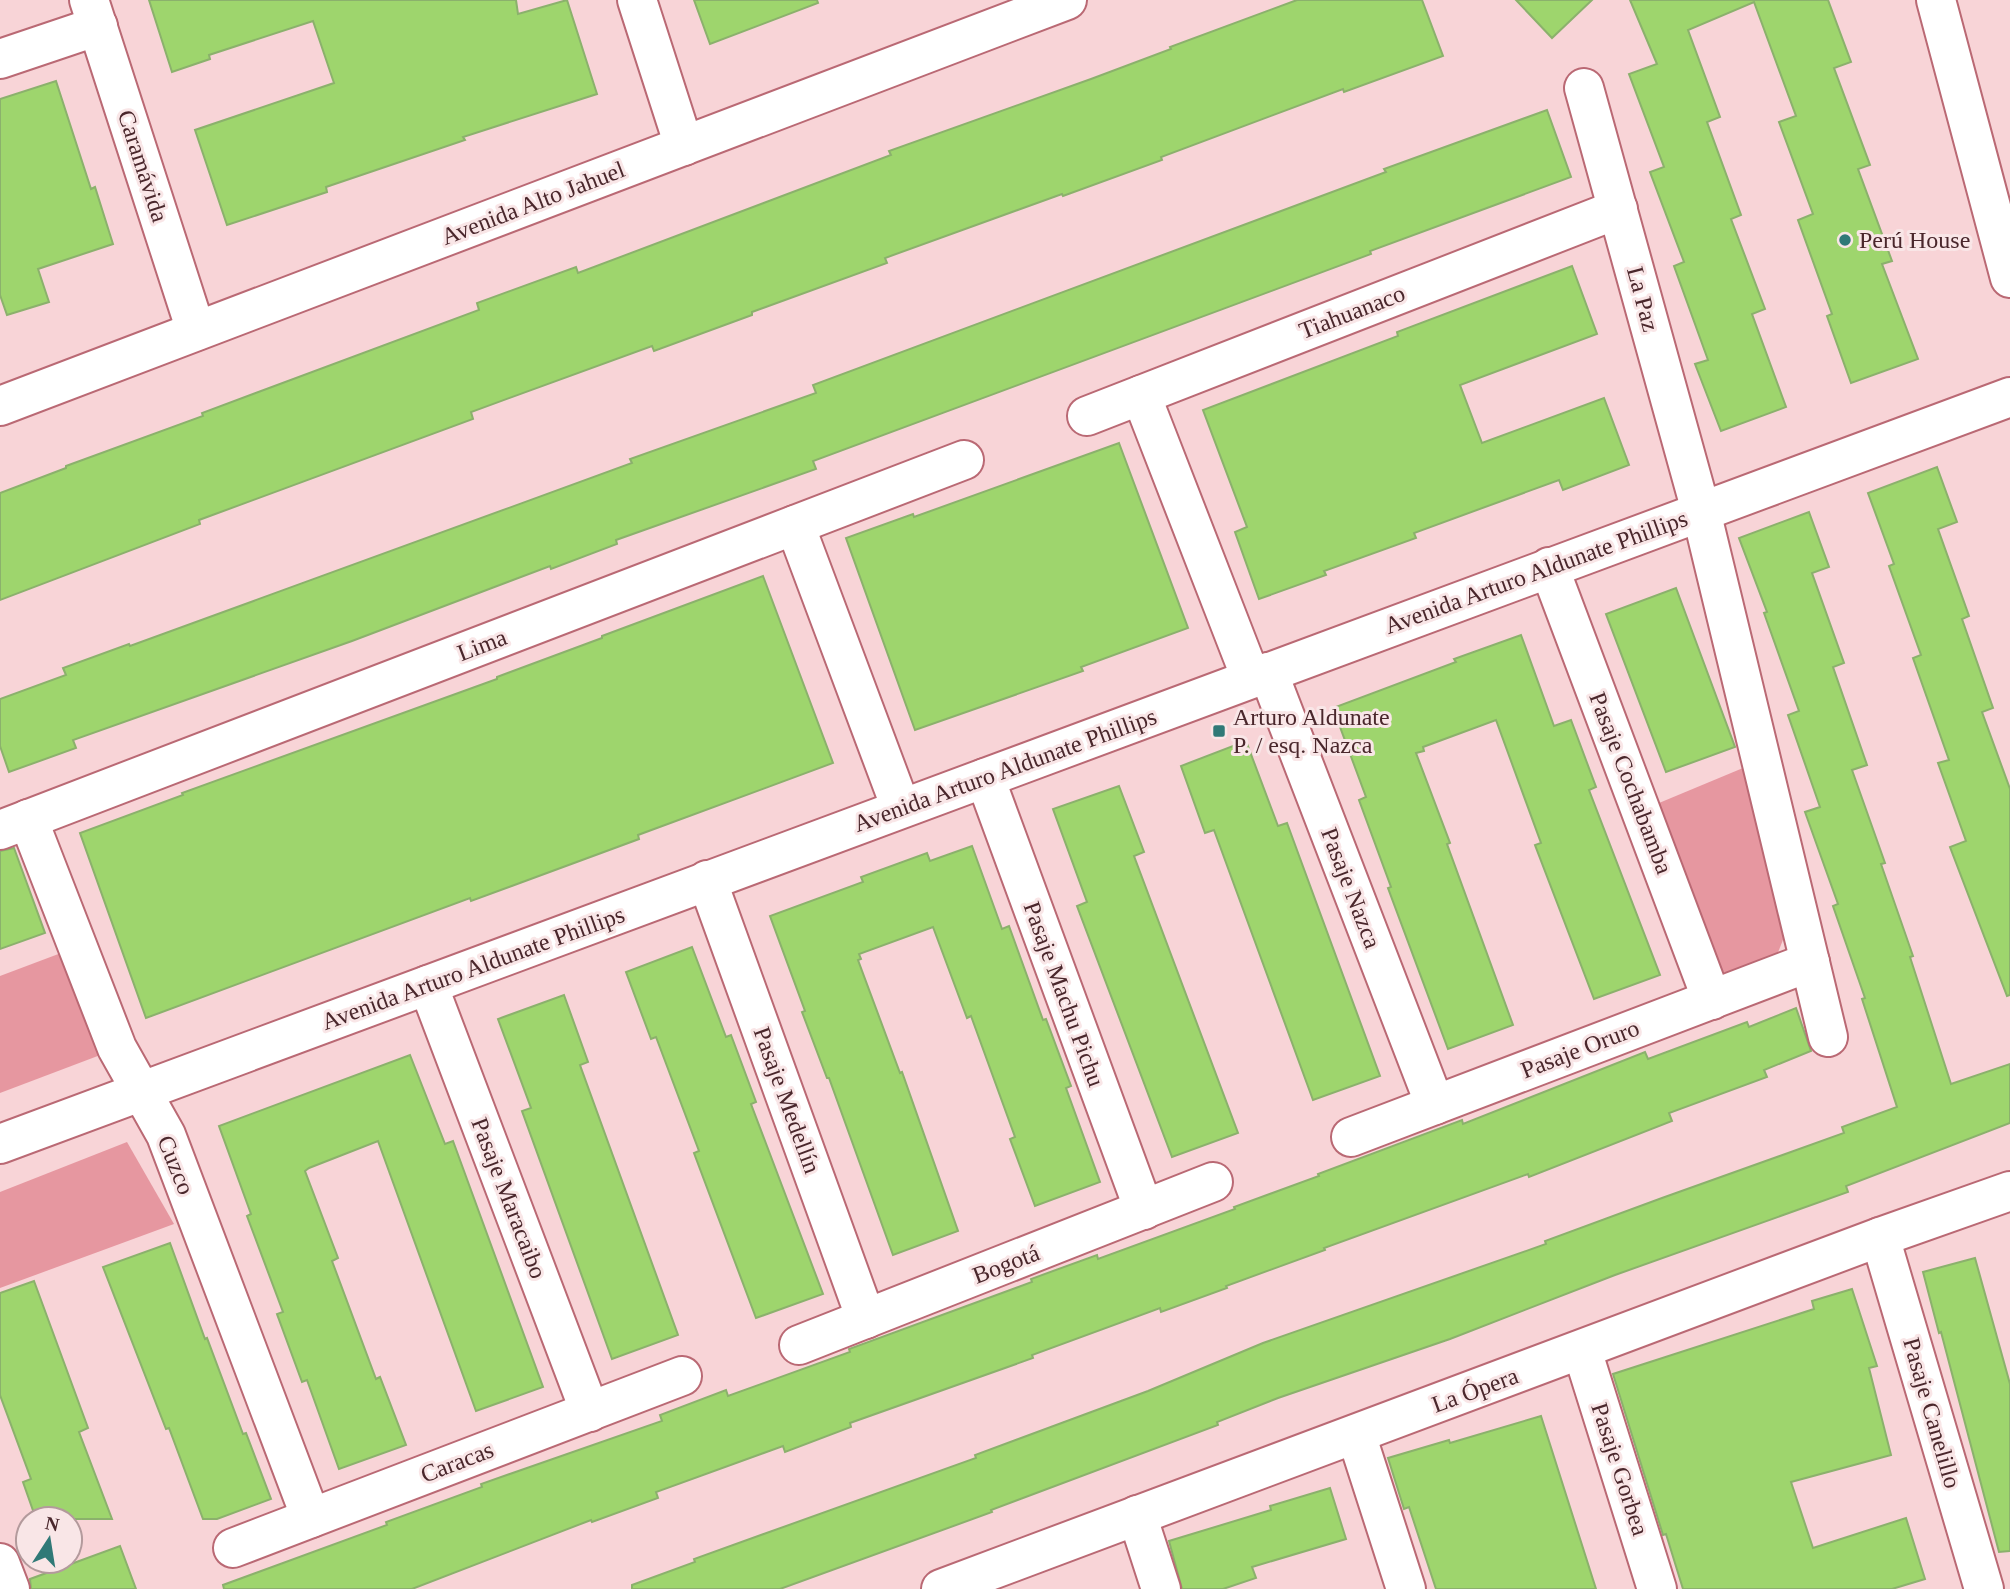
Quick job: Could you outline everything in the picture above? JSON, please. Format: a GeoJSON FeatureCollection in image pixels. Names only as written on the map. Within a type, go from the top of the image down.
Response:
{"type":"FeatureCollection","features":[{"type":"Feature","properties":{"kind":"street"},"geometry":{"type":"LineString","coordinates":[[638,0],[684,146]]}},
{"type":"Feature","properties":{"kind":"street","name":"Avenida Alto Jahuel"},"geometry":{"type":"LineString","coordinates":[[0,406],[1067,0]]}},
{"type":"Feature","properties":{"kind":"street"},"geometry":{"type":"LineString","coordinates":[[1936,0],[2010,278]]}},
{"type":"Feature","properties":{"kind":"street"},"geometry":{"type":"LineString","coordinates":[[0,59],[93,13]]}},
{"type":"Feature","properties":{"kind":"street","name":"Caramávida"},"geometry":{"type":"LineString","coordinates":[[93,13],[196,331]]}},
{"type":"Feature","properties":{"kind":"street","name":"La Paz"},"geometry":{"type":"LineString","coordinates":[[1584,88],[1701,511]]}},
{"type":"Feature","properties":{"kind":"street","name":"Tiahuanaco"},"geometry":{"type":"LineString","coordinates":[[1087,416],[1618,209]]}},
{"type":"Feature","properties":{"kind":"street","name":"Pasaje Nazca"},"geometry":{"type":"LineString","coordinates":[[1141,394],[1260,675],[1435,1105]]}},
{"type":"Feature","properties":{"kind":"street","name":"Avenida Arturo Aldunate Phillips"},"geometry":{"type":"LineString","coordinates":[[0,1144],[2010,397]]}},
{"type":"Feature","properties":{"kind":"street","name":"Lima"},"geometry":{"type":"LineString","coordinates":[[14,824],[964,460]]}},
{"type":"Feature","properties":{"kind":"street"},"geometry":{"type":"LineString","coordinates":[[1701,511],[1828,1037]]}},
{"type":"Feature","properties":{"kind":"street"},"geometry":{"type":"LineString","coordinates":[[795,525],[901,808]]}},
{"type":"Feature","properties":{"kind":"street","name":"Pasaje Cochabamba"},"geometry":{"type":"LineString","coordinates":[[1549,567],[1712,1000]]}},
{"type":"Feature","properties":{"kind":"street","name":"Pasaje Machu Pichu"},"geometry":{"type":"LineString","coordinates":[[985,778],[1144,1210]]}},
{"type":"Feature","properties":{"kind":"street","name":"Cuzco"},"geometry":{"type":"LineString","coordinates":[[14,824],[117,1048],[166,1135],[311,1518]]}},
{"type":"Feature","properties":{"kind":"street","name":"Pasaje Medellín"},"geometry":{"type":"LineString","coordinates":[[707,880],[866,1319]]}},
{"type":"Feature","properties":{"kind":"street","name":"Pasaje Oruro"},"geometry":{"type":"LineString","coordinates":[[1351,1137],[1810,962]]}},
{"type":"Feature","properties":{"kind":"street","name":"Pasaje Maracaibo"},"geometry":{"type":"LineString","coordinates":[[428,985],[590,1412]]}},
{"type":"Feature","properties":{"kind":"street","name":"Bogotá"},"geometry":{"type":"LineString","coordinates":[[799,1345],[1213,1182]]}},
{"type":"Feature","properties":{"kind":"street","name":"La Ópera"},"geometry":{"type":"LineString","coordinates":[[941,1589],[1880,1237],[2010,1191]]}},
{"type":"Feature","properties":{"kind":"street","name":"Pasaje Canelillo"},"geometry":{"type":"LineString","coordinates":[[1880,1237],[1984,1589]]}},
{"type":"Feature","properties":{"kind":"street","name":"Pasaje Gorbea"},"geometry":{"type":"LineString","coordinates":[[1582,1350],[1657,1589]]}},
{"type":"Feature","properties":{"kind":"street","name":"Caracas"},"geometry":{"type":"LineString","coordinates":[[233,1548],[682,1376]]}},
{"type":"Feature","properties":{"kind":"street"},"geometry":{"type":"LineString","coordinates":[[1356,1434],[1406,1589]]}},
{"type":"Feature","properties":{"kind":"street"},"geometry":{"type":"LineString","coordinates":[[1137,1515],[1161,1589]]}},
{"type":"Feature","properties":{"kind":"street"},"geometry":{"type":"LineString","coordinates":[[0,1563],[10,1589]]}},
{"type":"Feature","properties":{"kind":"shaded area"},"geometry":{"type":"Polygon","coordinates":[[[1743,768],[1788,927],[1777,955],[1726,973],[1712,966],[1659,803],[1743,768]]]}},
{"type":"Feature","properties":{"kind":"shaded area"},"geometry":{"type":"Polygon","coordinates":[[[69,950],[103,1054],[0,1093],[0,976],[69,950]]]}},
{"type":"Feature","properties":{"kind":"shaded area"},"geometry":{"type":"Polygon","coordinates":[[[127,1142],[174,1224],[0,1288],[0,1192],[127,1142]]]}},
{"type":"Feature","properties":{"kind":"building"},"geometry":{"type":"Polygon","coordinates":[[[149,0],[516,0],[518,14],[567,0],[597,94],[463,137],[465,140],[326,187],[327,192],[227,225],[195,130],[334,83],[313,21],[209,55],[210,59],[172,72],[149,0]]]}},
{"type":"Feature","properties":{"kind":"building"},"geometry":{"type":"Polygon","coordinates":[[[694,0],[817,0],[818,3],[710,44],[694,0]]]}},
{"type":"Feature","properties":{"kind":"building"},"geometry":{"type":"Polygon","coordinates":[[[1297,0],[1422,0],[1443,56],[1344,92],[1343,89],[1161,157],[1162,160],[885,258],[887,263],[654,351],[652,346],[471,412],[473,419],[199,520],[200,524],[0,600],[0,493],[203,416],[202,413],[479,310],[477,303],[576,267],[578,273],[891,155],[889,151],[1091,79],[1297,0]]]}},
{"type":"Feature","properties":{"kind":"building"},"geometry":{"type":"Polygon","coordinates":[[[1516,0],[1592,0],[1552,38],[1516,0]]]}},
{"type":"Feature","properties":{"kind":"building"},"geometry":{"type":"Polygon","coordinates":[[[1630,0],[1828,0],[1851,62],[1834,68],[1870,165],[1858,169],[1892,261],[1882,264],[1918,359],[1851,383],[1827,316],[1832,314],[1798,220],[1813,214],[1779,122],[1796,116],[1754,2],[1688,30],[1720,117],[1707,122],[1741,215],[1731,219],[1765,309],[1752,314],[1786,407],[1721,431],[1695,364],[1708,360],[1674,266],[1684,262],[1650,172],[1664,167],[1629,74],[1657,64],[1630,0]]]}},
{"type":"Feature","properties":{"kind":"building"},"geometry":{"type":"Polygon","coordinates":[[[56,81],[91,189],[95,187],[113,244],[38,269],[49,302],[7,315],[0,295],[0,99],[56,81]]]}},
{"type":"Feature","properties":{"kind":"building"},"geometry":{"type":"Polygon","coordinates":[[[1547,110],[1571,177],[813,461],[816,469],[616,540],[617,544],[551,569],[550,566],[352,641],[73,740],[76,748],[9,772],[0,746],[0,699],[66,675],[63,668],[632,463],[630,459],[816,393],[813,385],[1547,110]]]}},
{"type":"Feature","properties":{"kind":"building"},"geometry":{"type":"Polygon","coordinates":[[[1572,266],[1597,334],[1460,385],[1482,443],[1604,398],[1629,465],[1563,490],[1559,480],[1414,533],[1416,538],[1324,571],[1326,575],[1259,599],[1235,532],[1247,527],[1203,410],[1398,336],[1397,332],[1572,266]]]}},
{"type":"Feature","properties":{"kind":"building"},"geometry":{"type":"Polygon","coordinates":[[[1119,443],[1188,628],[1081,667],[1083,671],[915,730],[846,538],[913,514],[914,517],[1119,443]]]}},
{"type":"Feature","properties":{"kind":"building"},"geometry":{"type":"Polygon","coordinates":[[[1937,467],[1957,522],[1938,529],[1969,616],[1962,619],[1993,708],[1982,712],[2010,789],[2010,995],[2007,996],[1950,847],[1966,841],[1938,763],[1949,760],[1913,658],[1921,655],[1889,566],[1894,564],[1868,493],[1937,467]]]}},
{"type":"Feature","properties":{"kind":"building"},"geometry":{"type":"Polygon","coordinates":[[[1809,512],[1829,567],[1812,573],[1844,663],[1833,667],[1867,765],[1852,770],[1885,863],[1881,864],[1913,956],[1910,957],[1951,1084],[2010,1064],[2010,1123],[1846,1186],[1848,1192],[1615,1275],[1450,1339],[1278,1398],[1217,1422],[1218,1425],[991,1510],[992,1512],[780,1589],[632,1589],[632,1585],[695,1562],[694,1559],[976,1458],[975,1455],[1148,1391],[1263,1343],[1546,1244],[1545,1241],[1844,1133],[1842,1127],[1897,1107],[1862,999],[1865,998],[1833,906],[1838,904],[1805,812],[1820,807],[1788,715],[1799,711],[1764,613],[1767,612],[1739,538],[1809,512]]]}},
{"type":"Feature","properties":{"kind":"building"},"geometry":{"type":"Polygon","coordinates":[[[763,576],[833,763],[638,835],[639,839],[471,901],[470,898],[146,1018],[80,833],[183,795],[182,793],[497,679],[602,636],[763,576]]]}},
{"type":"Feature","properties":{"kind":"building"},"geometry":{"type":"Polygon","coordinates":[[[1676,588],[1735,747],[1666,772],[1606,614],[1676,588]]]}},
{"type":"Feature","properties":{"kind":"building"},"geometry":{"type":"Polygon","coordinates":[[[1521,635],[1554,726],[1571,720],[1596,787],[1589,790],[1660,975],[1594,999],[1535,845],[1541,843],[1496,720],[1423,747],[1424,751],[1416,753],[1513,1025],[1448,1049],[1388,888],[1391,887],[1359,800],[1366,797],[1333,708],[1521,635]]]}},
{"type":"Feature","properties":{"kind":"building"},"geometry":{"type":"Polygon","coordinates":[[[1246,741],[1278,826],[1287,823],[1380,1076],[1313,1100],[1214,830],[1205,833],[1181,766],[1246,741]]]}},
{"type":"Feature","properties":{"kind":"building"},"geometry":{"type":"Polygon","coordinates":[[[1119,786],[1144,852],[1134,856],[1238,1133],[1172,1157],[1077,906],[1087,902],[1053,809],[1119,786]]]}},
{"type":"Feature","properties":{"kind":"building"},"geometry":{"type":"Polygon","coordinates":[[[972,846],[1002,929],[1009,926],[1043,1020],[1046,1019],[1071,1086],[1066,1088],[1100,1182],[1035,1206],[1010,1139],[1015,1137],[971,1016],[967,1018],[933,927],[859,954],[861,959],[858,960],[900,1073],[902,1072],[958,1231],[893,1255],[829,1078],[802,1012],[805,1011],[770,916],[863,882],[861,877],[927,853],[930,861],[972,846]]]}},
{"type":"Feature","properties":{"kind":"building"},"geometry":{"type":"Polygon","coordinates":[[[14,848],[45,933],[0,949],[0,851],[14,848]]]}},
{"type":"Feature","properties":{"kind":"building"},"geometry":{"type":"Polygon","coordinates":[[[692,947],[726,1037],[731,1035],[756,1102],[751,1104],[823,1294],[756,1318],[694,1153],[699,1151],[656,1037],[651,1039],[626,972],[692,947]]]}},
{"type":"Feature","properties":{"kind":"building"},"geometry":{"type":"Polygon","coordinates":[[[564,995],[588,1062],[580,1065],[678,1335],[612,1359],[522,1111],[531,1108],[498,1019],[564,995]]]}},
{"type":"Feature","properties":{"kind":"building"},"geometry":{"type":"Polygon","coordinates":[[[1796,1008],[1811,1051],[1764,1070],[1767,1077],[1669,1113],[1672,1121],[1529,1177],[1528,1174],[1324,1248],[1325,1250],[1226,1286],[1227,1288],[1161,1312],[1160,1308],[1032,1355],[1033,1358],[850,1423],[851,1427],[785,1452],[783,1446],[656,1492],[658,1498],[592,1522],[591,1520],[412,1589],[224,1589],[223,1585],[387,1525],[386,1522],[482,1487],[481,1484],[662,1421],[660,1415],[726,1390],[728,1396],[850,1352],[849,1349],[1032,1282],[1031,1279],[1097,1255],[1098,1259],[1235,1209],[1234,1207],[1319,1176],[1318,1174],[1462,1120],[1463,1124],[1645,1052],[1648,1059],[1747,1022],[1749,1027],[1796,1008]]]}},
{"type":"Feature","properties":{"kind":"building"},"geometry":{"type":"Polygon","coordinates":[[[410,1055],[445,1144],[453,1141],[543,1387],[476,1411],[378,1141],[309,1168],[305,1171],[338,1258],[332,1261],[376,1379],[380,1377],[406,1445],[339,1469],[307,1380],[302,1382],[277,1314],[283,1312],[247,1216],[251,1214],[219,1126],[410,1055]]]}},
{"type":"Feature","properties":{"kind":"building"},"geometry":{"type":"Polygon","coordinates":[[[170,1243],[205,1339],[207,1338],[271,1499],[217,1519],[203,1519],[103,1267],[170,1243]]]}},
{"type":"Feature","properties":{"kind":"building"},"geometry":{"type":"Polygon","coordinates":[[[1975,1258],[2010,1384],[2010,1551],[1999,1552],[1923,1272],[1975,1258]]]}},
{"type":"Feature","properties":{"kind":"building"},"geometry":{"type":"Polygon","coordinates":[[[34,1281],[88,1428],[79,1432],[112,1519],[84,1519],[84,1505],[31,1505],[23,1482],[31,1479],[0,1395],[0,1293],[34,1281]]]}},
{"type":"Feature","properties":{"kind":"building"},"geometry":{"type":"Polygon","coordinates":[[[1852,1289],[1877,1366],[1869,1368],[1891,1455],[1791,1482],[1813,1548],[1906,1518],[1925,1579],[1892,1589],[1683,1589],[1666,1534],[1663,1535],[1613,1374],[1814,1309],[1812,1301],[1852,1289]]]}},
{"type":"Feature","properties":{"kind":"building"},"geometry":{"type":"Polygon","coordinates":[[[1541,1416],[1596,1589],[1436,1589],[1409,1507],[1404,1509],[1388,1458],[1541,1416]]]}},
{"type":"Feature","properties":{"kind":"building"},"geometry":{"type":"Polygon","coordinates":[[[1330,1488],[1346,1539],[1252,1567],[1256,1578],[1223,1589],[1182,1589],[1169,1541],[1271,1510],[1270,1506],[1330,1488]]]}},
{"type":"Feature","properties":{"kind":"building"},"geometry":{"type":"Polygon","coordinates":[[[120,1546],[136,1589],[31,1589],[30,1579],[41,1575],[84,1575],[84,1559],[120,1546]]]}},
{"type":"Feature","properties":{"kind":"place","name":"Perú House"},"geometry":{"type":"Point","coordinates":[1845,240]}},
{"type":"Feature","properties":{"kind":"place","name":"Arturo Aldunate P. / esq. Nazca"},"geometry":{"type":"Point","coordinates":[1219,731]}}]}
